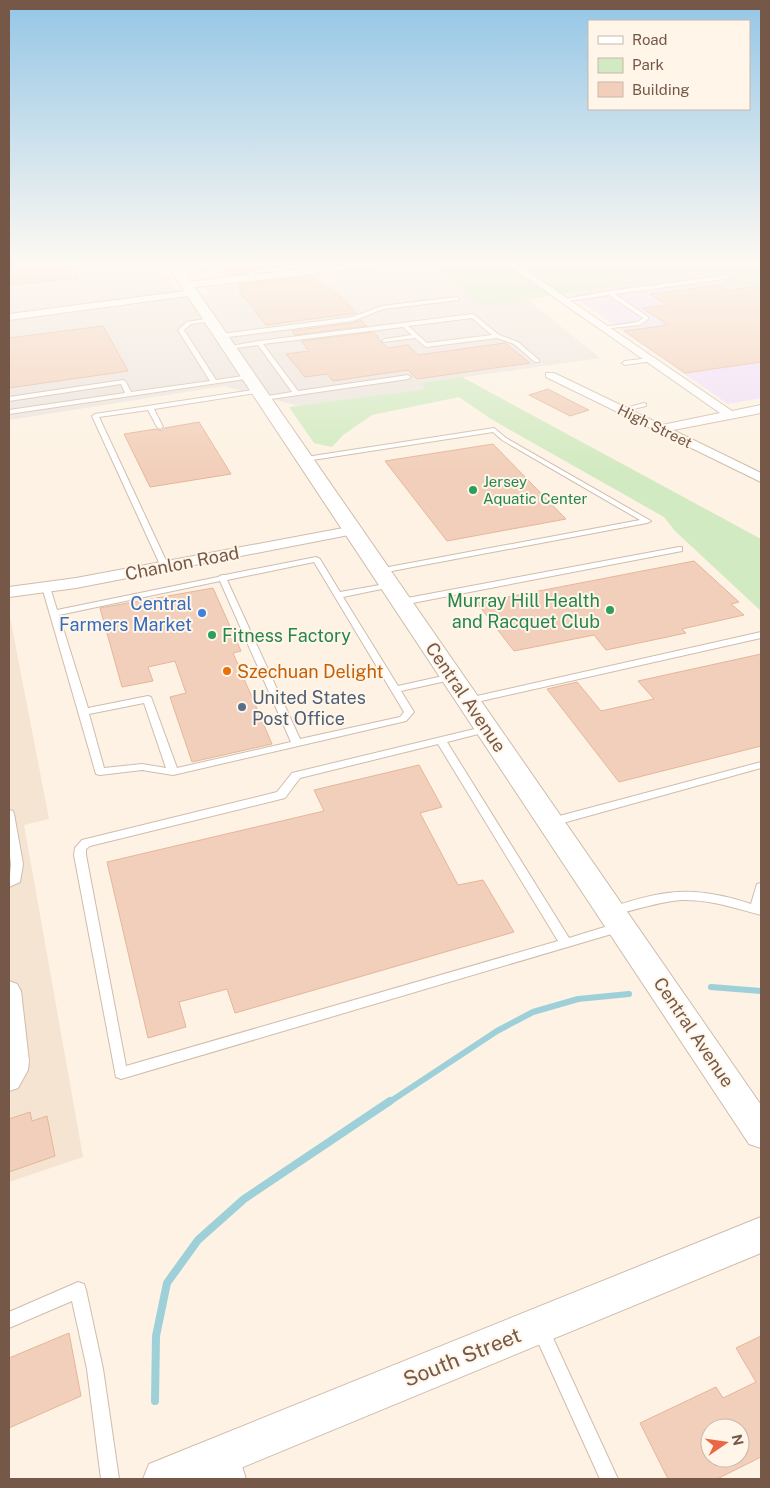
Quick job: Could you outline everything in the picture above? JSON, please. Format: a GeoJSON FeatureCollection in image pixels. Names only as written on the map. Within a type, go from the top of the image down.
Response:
{"type":"FeatureCollection","features":[{"type":"Feature","properties":{"kind":"street","name":"Central Avenue"},"geometry":{"type":"LineString","coordinates":[[219,331],[761,1132]]}},
{"type":"Feature","properties":{"kind":"street"},"geometry":{"type":"LineString","coordinates":[[609,331],[730,415]]}},
{"type":"Feature","properties":{"kind":"street","name":"High Street"},"geometry":{"type":"LineString","coordinates":[[550,374],[761,478]]}},
{"type":"Feature","properties":{"kind":"street"},"geometry":{"type":"LineString","coordinates":[[660,428],[761,409]]}},
{"type":"Feature","properties":{"kind":"street","name":"Chanlon Road"},"geometry":{"type":"LineString","coordinates":[[9,592],[165,567],[354,530]]}},
{"type":"Feature","properties":{"kind":"street"},"geometry":{"type":"LineString","coordinates":[[9,991],[16,1061],[15,1070],[9,1080]]}},
{"type":"Feature","properties":{"kind":"street","name":"South Street"},"geometry":{"type":"LineString","coordinates":[[164,1479],[226,1467],[539,1326],[761,1235]]}},
{"type":"Feature","properties":{"kind":"lane"},"geometry":{"type":"LineString","coordinates":[[182,331],[214,382]]}},
{"type":"Feature","properties":{"kind":"lane"},"geometry":{"type":"LineString","coordinates":[[214,331],[259,343],[352,331]]}},
{"type":"Feature","properties":{"kind":"lane"},"geometry":{"type":"LineString","coordinates":[[221,334],[244,331]]}},
{"type":"Feature","properties":{"kind":"lane"},"geometry":{"type":"LineString","coordinates":[[412,331],[426,345],[497,336]]}},
{"type":"Feature","properties":{"kind":"lane"},"geometry":{"type":"LineString","coordinates":[[492,331],[497,336],[516,344],[537,361]]}},
{"type":"Feature","properties":{"kind":"lane"},"geometry":{"type":"LineString","coordinates":[[385,341],[417,336]]}},
{"type":"Feature","properties":{"kind":"lane"},"geometry":{"type":"LineString","coordinates":[[259,343],[296,393]]}},
{"type":"Feature","properties":{"kind":"lane"},"geometry":{"type":"LineString","coordinates":[[625,364],[650,360]]}},
{"type":"Feature","properties":{"kind":"lane"},"geometry":{"type":"LineString","coordinates":[[9,412],[214,382],[296,393],[408,377]]}},
{"type":"Feature","properties":{"kind":"lane"},"geometry":{"type":"LineString","coordinates":[[9,399],[123,382],[130,395]]}},
{"type":"Feature","properties":{"kind":"lane"},"geometry":{"type":"LineString","coordinates":[[165,567],[95,416],[258,389]]}},
{"type":"Feature","properties":{"kind":"lane"},"geometry":{"type":"LineString","coordinates":[[31,396],[36,408]]}},
{"type":"Feature","properties":{"kind":"lane"},"geometry":{"type":"LineString","coordinates":[[621,410],[644,405]]}},
{"type":"Feature","properties":{"kind":"lane"},"geometry":{"type":"LineString","coordinates":[[150,408],[160,427]]}},
{"type":"Feature","properties":{"kind":"lane"},"geometry":{"type":"LineString","coordinates":[[306,459],[494,430],[504,439],[647,521],[391,586]]}},
{"type":"Feature","properties":{"kind":"lane"},"geometry":{"type":"LineString","coordinates":[[339,595],[391,586],[679,549]]}},
{"type":"Feature","properties":{"kind":"lane"},"geometry":{"type":"LineString","coordinates":[[46,587],[100,772],[142,767],[173,772],[403,719],[408,712],[397,689],[316,559],[54,613]]}},
{"type":"Feature","properties":{"kind":"lane"},"geometry":{"type":"LineString","coordinates":[[222,577],[297,743]]}},
{"type":"Feature","properties":{"kind":"lane"},"geometry":{"type":"LineString","coordinates":[[468,701],[761,635]]}},
{"type":"Feature","properties":{"kind":"lane"},"geometry":{"type":"LineString","coordinates":[[397,689],[452,677]]}},
{"type":"Feature","properties":{"kind":"lane"},"geometry":{"type":"LineString","coordinates":[[84,712],[148,699],[173,772]]}},
{"type":"Feature","properties":{"kind":"lane"},"geometry":{"type":"LineString","coordinates":[[487,729],[296,775],[281,794],[93,841],[81,848],[80,855],[121,1073],[565,942],[664,899],[692,896],[759,910],[761,887]]}},
{"type":"Feature","properties":{"kind":"lane"},"geometry":{"type":"LineString","coordinates":[[441,740],[565,942]]}},
{"type":"Feature","properties":{"kind":"lane"},"geometry":{"type":"LineString","coordinates":[[552,822],[761,765]]}},
{"type":"Feature","properties":{"kind":"lane"},"geometry":{"type":"LineString","coordinates":[[9,814],[17,864],[16,878],[9,883]]}},
{"type":"Feature","properties":{"kind":"lane"},"geometry":{"type":"LineString","coordinates":[[9,1320],[78,1290],[96,1369],[110,1479]]}},
{"type":"Feature","properties":{"kind":"lane"},"geometry":{"type":"LineString","coordinates":[[539,1326],[609,1479]]}},
{"type":"Feature","properties":{"kind":"shaded area"},"geometry":{"type":"Polygon","coordinates":[[[9,331],[567,331],[600,358],[422,383],[427,389],[299,406],[224,386],[9,420],[9,331]]]}},
{"type":"Feature","properties":{"kind":"shaded area"},"geometry":{"type":"Polygon","coordinates":[[[623,331],[761,331],[761,398],[728,404],[623,331]]]}},
{"type":"Feature","properties":{"kind":"shaded area"},"geometry":{"type":"Polygon","coordinates":[[[9,612],[49,819],[24,825],[83,1157],[9,1182],[9,612]]]}},
{"type":"Feature","properties":{"kind":"green space"},"geometry":{"type":"Polygon","coordinates":[[[462,377],[761,539],[761,611],[675,531],[664,517],[491,419],[459,397],[372,415],[343,435],[332,447],[314,443],[289,407],[426,389],[421,383],[462,377]]]}},
{"type":"Feature","properties":{"kind":"building"},"geometry":{"type":"Polygon","coordinates":[[[60,331],[106,331],[128,371],[9,388],[9,338],[60,331]]]}},
{"type":"Feature","properties":{"kind":"building"},"geometry":{"type":"Polygon","coordinates":[[[292,331],[323,331],[295,335],[292,331]]]}},
{"type":"Feature","properties":{"kind":"building"},"geometry":{"type":"Polygon","coordinates":[[[625,331],[761,331],[761,362],[685,373],[625,331]]]}},
{"type":"Feature","properties":{"kind":"building"},"geometry":{"type":"Polygon","coordinates":[[[374,332],[388,348],[408,345],[418,355],[505,343],[530,363],[417,379],[408,370],[333,381],[327,374],[305,377],[286,354],[309,351],[301,341],[374,332]]]}},
{"type":"Feature","properties":{"kind":"building"},"geometry":{"type":"Polygon","coordinates":[[[548,389],[589,410],[570,416],[529,395],[548,389]]]}},
{"type":"Feature","properties":{"kind":"building"},"geometry":{"type":"Polygon","coordinates":[[[199,422],[231,474],[150,487],[124,434],[156,429],[161,431],[165,428],[199,422]]]}},
{"type":"Feature","properties":{"kind":"building","name":"Jersey Aquatic Center"},"geometry":{"type":"Polygon","coordinates":[[[493,444],[566,519],[447,541],[385,461],[493,444]]]}},
{"type":"Feature","properties":{"kind":"building","name":"Murray Hill Health and Racquet Club"},"geometry":{"type":"Polygon","coordinates":[[[694,561],[739,602],[731,604],[744,615],[682,629],[686,633],[606,650],[594,635],[514,651],[477,603],[694,561]]]}},
{"type":"Feature","properties":{"kind":"building"},"geometry":{"type":"Polygon","coordinates":[[[213,588],[241,651],[233,653],[272,744],[192,762],[170,697],[186,693],[175,661],[148,667],[153,681],[122,687],[100,608],[213,588]]]}},
{"type":"Feature","properties":{"kind":"building"},"geometry":{"type":"Polygon","coordinates":[[[761,654],[761,746],[619,782],[547,689],[577,682],[601,711],[654,699],[638,681],[761,654]]]}},
{"type":"Feature","properties":{"kind":"building"},"geometry":{"type":"Polygon","coordinates":[[[419,765],[442,807],[420,813],[458,885],[483,880],[514,932],[235,1013],[227,989],[179,1002],[186,1027],[148,1038],[107,862],[324,811],[314,790],[419,765]]]}},
{"type":"Feature","properties":{"kind":"building"},"geometry":{"type":"Polygon","coordinates":[[[30,1112],[32,1121],[47,1116],[55,1156],[9,1172],[9,1119],[30,1112]]]}},
{"type":"Feature","properties":{"kind":"building"},"geometry":{"type":"Polygon","coordinates":[[[69,1333],[81,1396],[9,1428],[9,1358],[69,1333]]]}},
{"type":"Feature","properties":{"kind":"building"},"geometry":{"type":"Polygon","coordinates":[[[761,1336],[761,1457],[750,1462],[750,1418],[700,1418],[700,1468],[739,1468],[717,1479],[668,1479],[640,1423],[716,1387],[723,1398],[756,1382],[736,1348],[761,1336]]]}},
{"type":"Feature","properties":{"kind":"waterway"},"geometry":{"type":"LineString","coordinates":[[711,987],[761,991]]}},
{"type":"Feature","properties":{"kind":"waterway"},"geometry":{"type":"LineString","coordinates":[[388,1103],[497,1031],[533,1012],[578,999],[629,994]]}},
{"type":"Feature","properties":{"kind":"waterway"},"geometry":{"type":"LineString","coordinates":[[155,1401],[156,1336],[167,1283],[198,1240],[244,1199],[390,1101]]}},
{"type":"Feature","properties":{"kind":"place","name":"Jersey Aquatic Center"},"geometry":{"type":"Point","coordinates":[473,490]}},
{"type":"Feature","properties":{"kind":"place","name":"Murray Hill Health and Racquet Club"},"geometry":{"type":"Point","coordinates":[610,610]}},
{"type":"Feature","properties":{"kind":"place","name":"Central Farmers Market"},"geometry":{"type":"Point","coordinates":[202,613]}},
{"type":"Feature","properties":{"kind":"place","name":"Fitness Factory"},"geometry":{"type":"Point","coordinates":[212,635]}},
{"type":"Feature","properties":{"kind":"place","name":"Szechuan Delight"},"geometry":{"type":"Point","coordinates":[227,671]}},
{"type":"Feature","properties":{"kind":"place","name":"United States Post Office"},"geometry":{"type":"Point","coordinates":[242,707]}}]}
